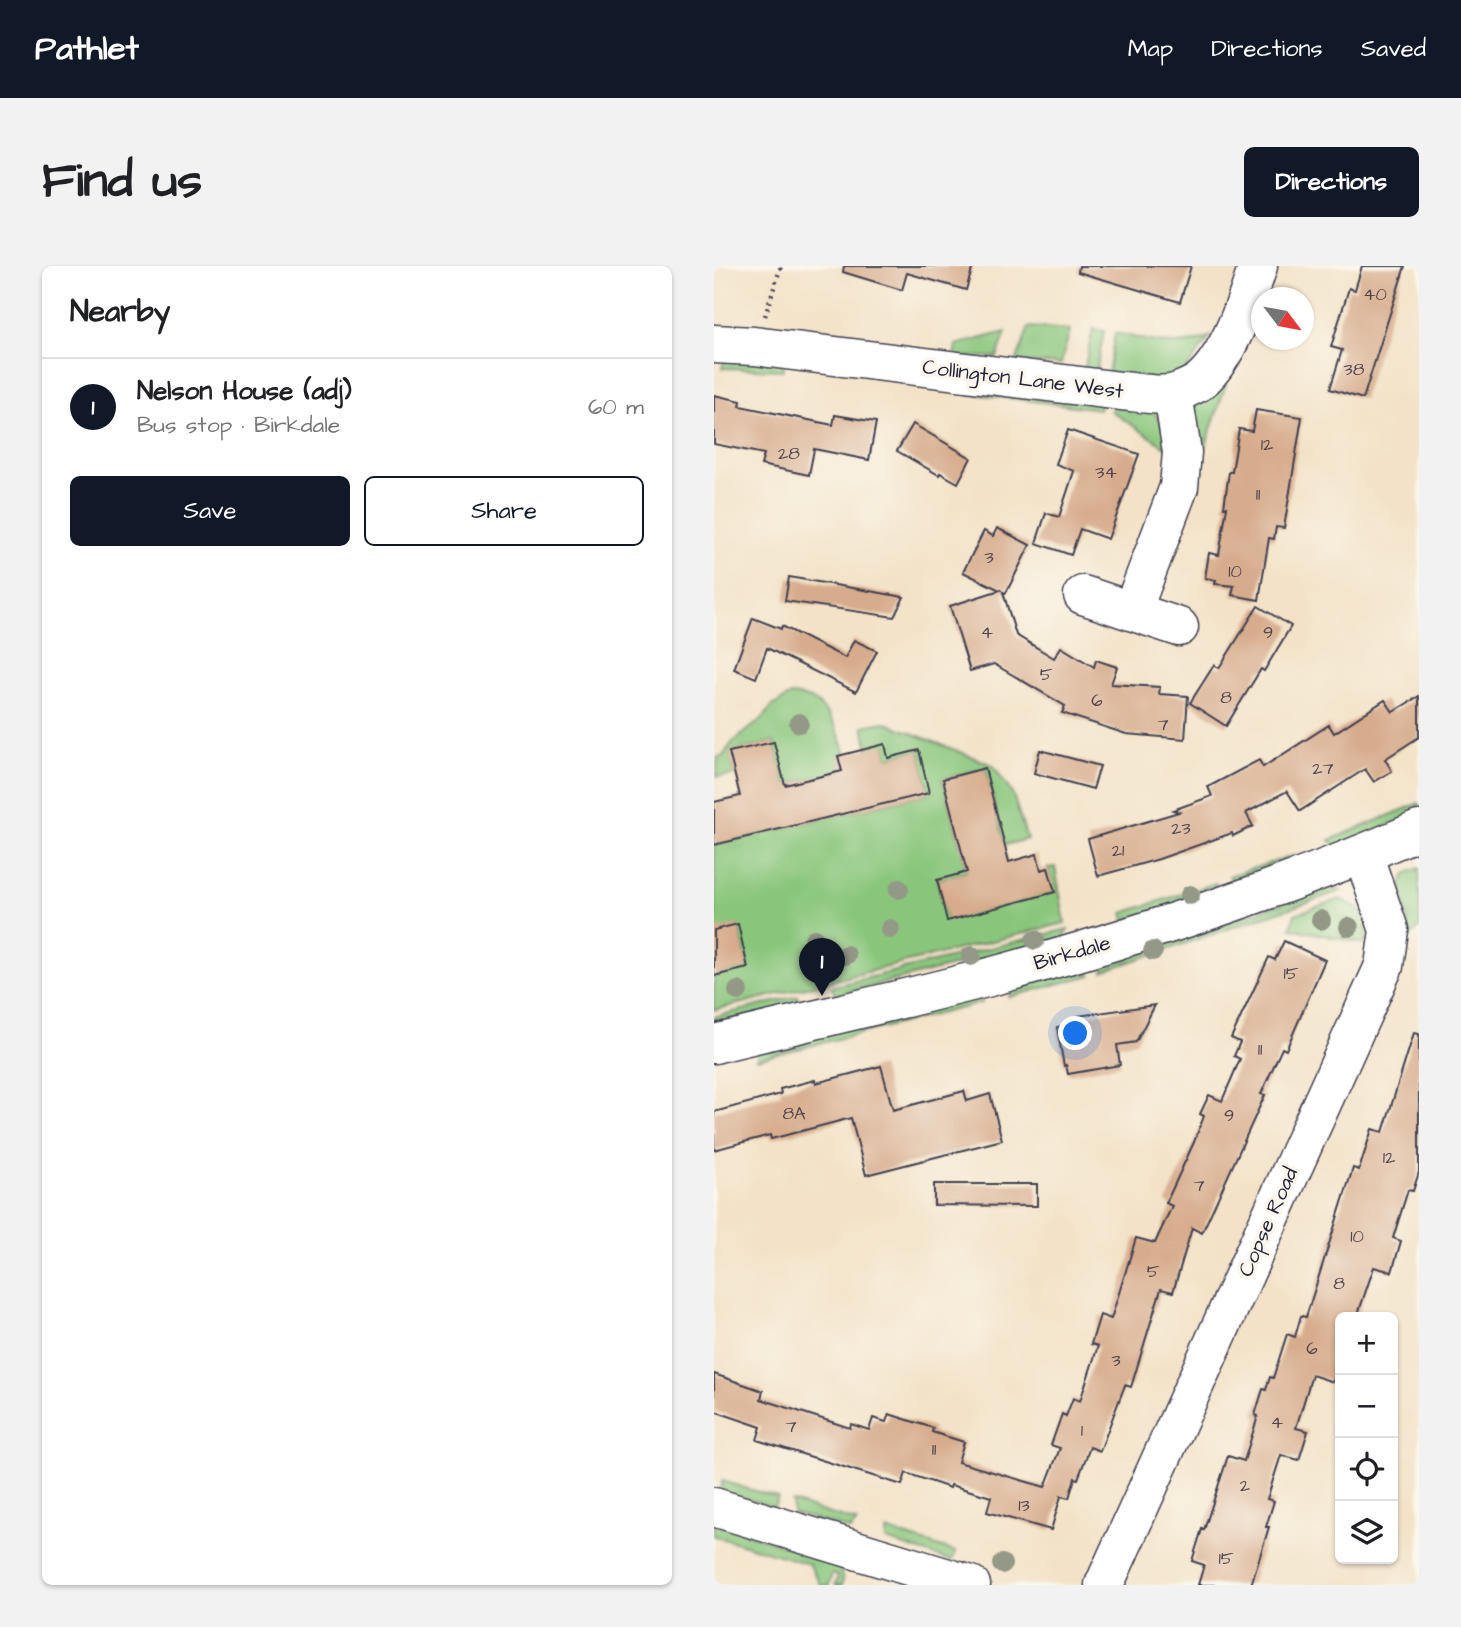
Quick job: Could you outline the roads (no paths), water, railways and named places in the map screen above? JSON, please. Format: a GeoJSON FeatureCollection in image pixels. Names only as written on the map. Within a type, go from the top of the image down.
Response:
{"type":"FeatureCollection","features":[{"type":"Feature","properties":{"kind":"street"},"geometry":{"type":"LineString","coordinates":[[1132,611],[1179,487],[1182,452],[1173,394],[1199,382],[1216,362],[1250,292],[1258,266]]}},
{"type":"Feature","properties":{"kind":"street","name":"Collington Lane West"},"geometry":{"type":"LineString","coordinates":[[714,344],[754,346],[1121,391],[1173,394]]}},
{"type":"Feature","properties":{"kind":"street"},"geometry":{"type":"LineString","coordinates":[[1083,595],[1179,626]]}},
{"type":"Feature","properties":{"kind":"street","name":"Birkdale"},"geometry":{"type":"LineString","coordinates":[[714,1044],[982,979],[1168,925],[1363,854],[1419,830]]}},
{"type":"Feature","properties":{"kind":"street","name":"Copse Road"},"geometry":{"type":"LineString","coordinates":[[1104,1585],[1384,966],[1389,930],[1363,854]]}},
{"type":"Feature","properties":{"kind":"street"},"geometry":{"type":"LineString","coordinates":[[714,1507],[860,1570],[971,1585]]}},
{"type":"Feature","properties":{"kind":"place","name":"Nelson House (adj)"},"geometry":{"type":"Point","coordinates":[822,996]}}]}
